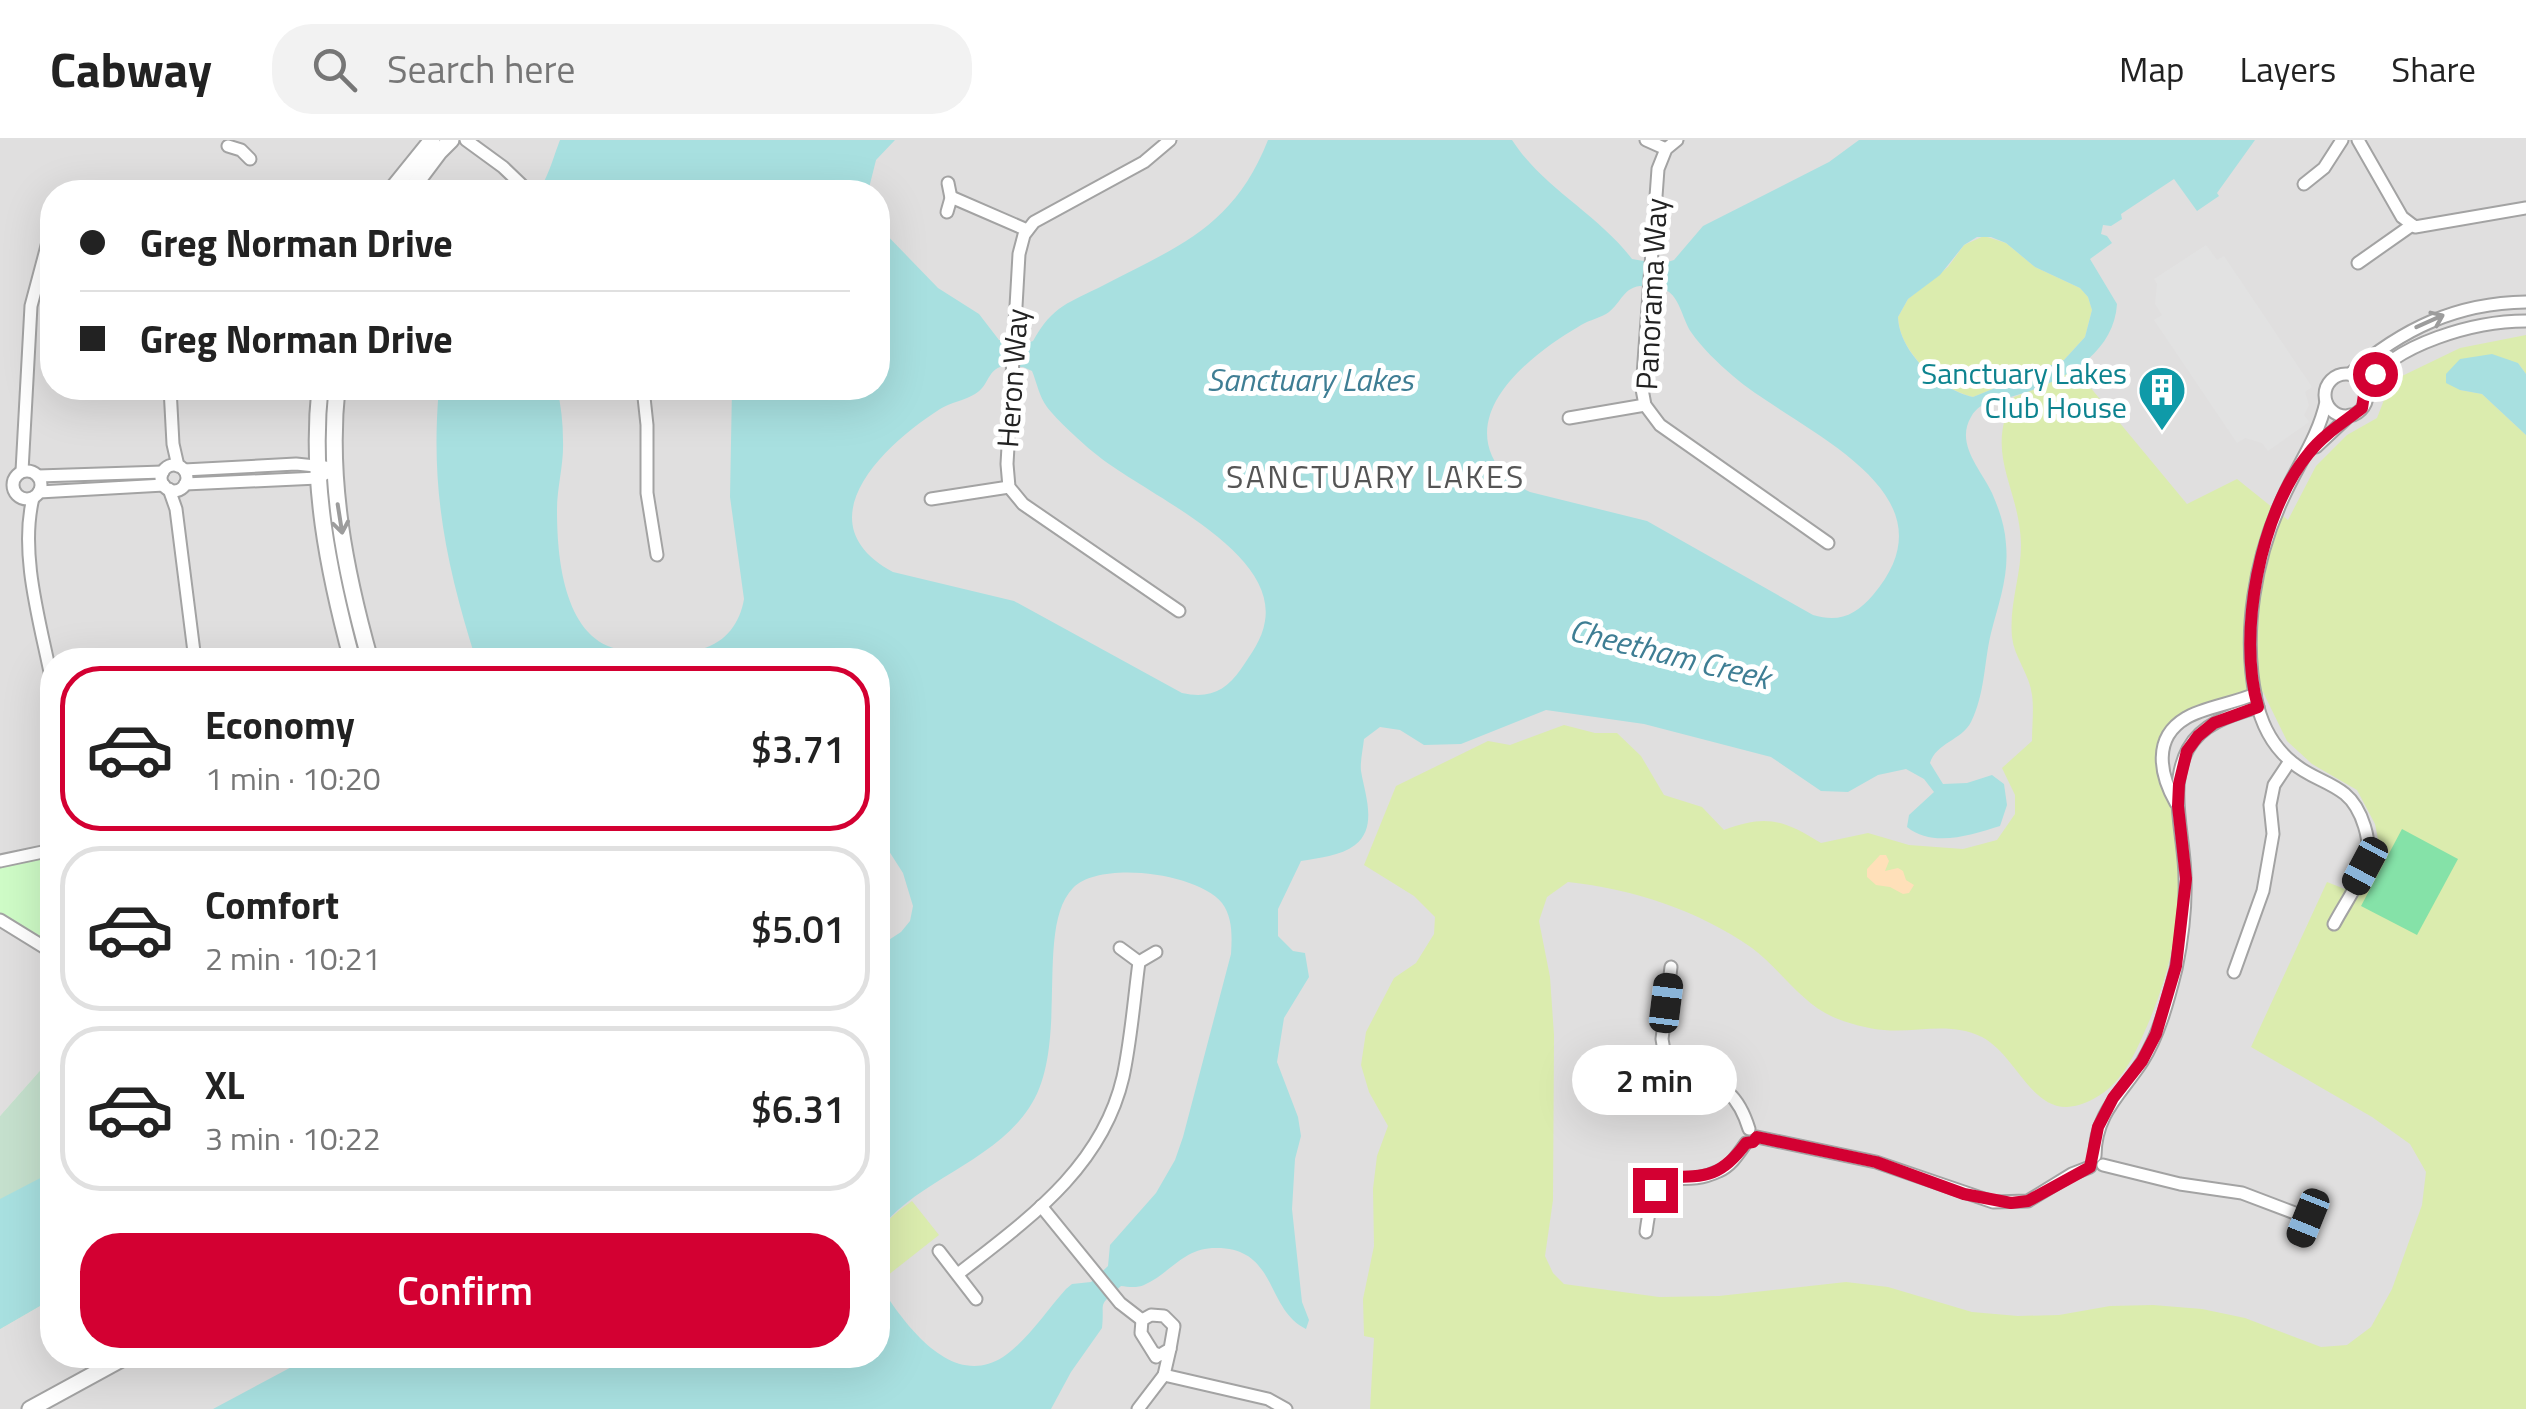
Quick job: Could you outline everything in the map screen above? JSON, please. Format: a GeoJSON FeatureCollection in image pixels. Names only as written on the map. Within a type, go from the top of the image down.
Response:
{"type":"FeatureCollection","features":[{"type":"Feature","properties":{"kind":"street"},"geometry":{"type":"LineString","coordinates":[[400,180],[432,140]]}},
{"type":"Feature","properties":{"kind":"street"},"geometry":{"type":"LineString","coordinates":[[419,180],[451,140]]}},
{"type":"Feature","properties":{"kind":"street"},"geometry":{"type":"LineString","coordinates":[[466,140],[517,180]]}},
{"type":"Feature","properties":{"kind":"street"},"geometry":{"type":"LineString","coordinates":[[484,140],[503,167]]}},
{"type":"Feature","properties":{"kind":"street"},"geometry":{"type":"LineString","coordinates":[[951,197],[1027,230],[1042,217],[1144,162],[1170,140]]}},
{"type":"Feature","properties":{"kind":"street"},"geometry":{"type":"LineString","coordinates":[[1646,140],[1666,149],[1677,140]]}},
{"type":"Feature","properties":{"kind":"street"},"geometry":{"type":"LineString","coordinates":[[2304,184],[2324,168],[2342,140]]}},
{"type":"Feature","properties":{"kind":"street"},"geometry":{"type":"LineString","coordinates":[[2358,140],[2402,216],[2412,225],[2424,227],[2526,208]]}},
{"type":"Feature","properties":{"kind":"street","name":"Panorama Way"},"geometry":{"type":"LineString","coordinates":[[1666,149],[1658,169],[1642,389],[1645,405],[1660,425],[1828,543]]}},
{"type":"Feature","properties":{"kind":"street"},"geometry":{"type":"LineString","coordinates":[[947,212],[951,197],[948,183]]}},
{"type":"Feature","properties":{"kind":"street"},"geometry":{"type":"LineString","coordinates":[[2358,264],[2412,225]]}},
{"type":"Feature","properties":{"kind":"street","name":"Heron Way"},"geometry":{"type":"LineString","coordinates":[[1027,230],[1019,254],[1006,464],[1010,487],[1023,504],[1179,611]]}},
{"type":"Feature","properties":{"kind":"street"},"geometry":{"type":"LineString","coordinates":[[40,272],[31,306],[25,452],[34,585],[46,648]]}},
{"type":"Feature","properties":{"kind":"street"},"geometry":{"type":"LineString","coordinates":[[2510,302],[2510,320]]}},
{"type":"Feature","properties":{"kind":"street"},"geometry":{"type":"LineString","coordinates":[[2334,924],[2365,866],[2366,837],[2347,795],[2312,778],[2290,761],[2268,734],[2256,701],[2252,627],[2263,550],[2285,493],[2309,453],[2328,384],[2339,375],[2350,374],[2396,338],[2439,316],[2477,306],[2526,302]]}},
{"type":"Feature","properties":{"kind":"street"},"geometry":{"type":"LineString","coordinates":[[2365,388],[2384,367],[2436,339],[2480,324],[2526,320]]}},
{"type":"Feature","properties":{"kind":"street"},"geometry":{"type":"LineString","coordinates":[[2309,453],[2366,402],[2365,388],[2350,374]]}},
{"type":"Feature","properties":{"kind":"street"},"geometry":{"type":"LineString","coordinates":[[171,400],[176,508],[194,648]]}},
{"type":"Feature","properties":{"kind":"street"},"geometry":{"type":"LineString","coordinates":[[320,400],[318,471],[328,558],[349,648]]}},
{"type":"Feature","properties":{"kind":"street"},"geometry":{"type":"LineString","coordinates":[[337,400],[334,471],[348,564],[367,648]]}},
{"type":"Feature","properties":{"kind":"street"},"geometry":{"type":"LineString","coordinates":[[645,400],[647,493],[657,555]]}},
{"type":"Feature","properties":{"kind":"street"},"geometry":{"type":"LineString","coordinates":[[2326,402],[2333,411],[2350,415]]}},
{"type":"Feature","properties":{"kind":"street"},"geometry":{"type":"LineString","coordinates":[[1569,418],[1645,405]]}},
{"type":"Feature","properties":{"kind":"street"},"geometry":{"type":"LineString","coordinates":[[0,486],[27,495],[174,478],[334,471]]}},
{"type":"Feature","properties":{"kind":"street"},"geometry":{"type":"LineString","coordinates":[[27,474],[42,484],[27,495]]}},
{"type":"Feature","properties":{"kind":"street"},"geometry":{"type":"LineString","coordinates":[[0,486],[27,474],[174,478]]}},
{"type":"Feature","properties":{"kind":"street"},"geometry":{"type":"LineString","coordinates":[[931,499],[1010,487]]}},
{"type":"Feature","properties":{"kind":"street"},"geometry":{"type":"LineString","coordinates":[[2178,806],[2161,768],[2164,744],[2185,718],[2256,701]]}},
{"type":"Feature","properties":{"kind":"street"},"geometry":{"type":"LineString","coordinates":[[2096,1162],[2098,1127],[2113,1098],[2149,1048],[2166,1006],[2176,966],[2186,879],[2179,784],[2187,751],[2214,723],[2256,701]]}},
{"type":"Feature","properties":{"kind":"street"},"geometry":{"type":"LineString","coordinates":[[2164,744],[2187,751]]}},
{"type":"Feature","properties":{"kind":"street"},"geometry":{"type":"LineString","coordinates":[[2234,972],[2263,890],[2273,834],[2270,805],[2274,785],[2290,761]]}},
{"type":"Feature","properties":{"kind":"street"},"geometry":{"type":"LineString","coordinates":[[0,862],[40,853]]}},
{"type":"Feature","properties":{"kind":"street"},"geometry":{"type":"LineString","coordinates":[[0,920],[40,945]]}},
{"type":"Feature","properties":{"kind":"street"},"geometry":{"type":"LineString","coordinates":[[1120,948],[1139,962]]}},
{"type":"Feature","properties":{"kind":"street"},"geometry":{"type":"LineString","coordinates":[[1139,962],[1156,952]]}},
{"type":"Feature","properties":{"kind":"street"},"geometry":{"type":"LineString","coordinates":[[958,1274],[1061,1190],[1100,1138],[1122,1078],[1139,962]]}},
{"type":"Feature","properties":{"kind":"street"},"geometry":{"type":"LineString","coordinates":[[1671,967],[1662,1040],[1666,1062],[1726,1088],[1740,1104],[1751,1136]]}},
{"type":"Feature","properties":{"kind":"street"},"geometry":{"type":"LineString","coordinates":[[1751,1136],[1876,1162],[1964,1194],[2011,1203],[2028,1201],[2096,1162],[2180,1184],[2242,1192],[2308,1218]]}},
{"type":"Feature","properties":{"kind":"street"},"geometry":{"type":"LineString","coordinates":[[1646,1232],[1650,1201],[1660,1183],[1668,1177],[1706,1176],[1722,1170],[1751,1136]]}},
{"type":"Feature","properties":{"kind":"street"},"geometry":{"type":"LineString","coordinates":[[2300,1238],[2321,1199]]}},
{"type":"Feature","properties":{"kind":"street"},"geometry":{"type":"LineString","coordinates":[[1040,1206],[1120,1302],[1142,1320]]}},
{"type":"Feature","properties":{"kind":"street"},"geometry":{"type":"LineString","coordinates":[[939,1251],[976,1299]]}},
{"type":"Feature","properties":{"kind":"street"},"geometry":{"type":"LineString","coordinates":[[1138,1409],[1164,1375],[1174,1326],[1170,1319],[1156,1314],[1142,1320]]}},
{"type":"Feature","properties":{"kind":"street"},"geometry":{"type":"LineString","coordinates":[[1142,1320],[1141,1333],[1164,1375]]}},
{"type":"Feature","properties":{"kind":"street"},"geometry":{"type":"LineString","coordinates":[[1154,1353],[1170,1348]]}},
{"type":"Feature","properties":{"kind":"street"},"geometry":{"type":"LineString","coordinates":[[30,1409],[105,1368]]}},
{"type":"Feature","properties":{"kind":"street"},"geometry":{"type":"LineString","coordinates":[[1164,1375],[1268,1399],[1286,1409]]}},
{"type":"Feature","properties":{"kind":"shaded area","name":"Sanctuary Lakes"},"geometry":{"type":"Polygon","coordinates":[[[0,140],[2526,140],[2526,1409],[0,1409],[0,1329],[40,1306],[40,1368],[890,1368],[890,648],[40,648],[40,1071],[0,1116],[0,140]]]}},
{"type":"Feature","properties":{"kind":"shaded area"},"geometry":{"type":"Polygon","coordinates":[[[2206,245],[2217,260],[2224,256],[2312,387],[2305,392],[2309,405],[2304,415],[2309,422],[2268,451],[2262,443],[2245,438],[2237,443],[2154,320],[2162,315],[2155,304],[2154,279],[2206,245]]]}},
{"type":"Feature","properties":{"kind":"green space"},"geometry":{"type":"Polygon","coordinates":[[[1984,236],[2006,243],[2035,267],[2080,288],[2092,310],[2085,337],[2064,360],[1973,397],[1948,386],[1913,356],[1898,317],[1908,299],[1948,267],[1964,245],[1984,236]]]}},
{"type":"Feature","properties":{"kind":"green space"},"geometry":{"type":"Polygon","coordinates":[[[2526,335],[2526,374],[2518,363],[2460,390],[2482,394],[2526,435],[2526,1409],[1370,1409],[1374,1338],[1364,1336],[1363,1299],[1374,1246],[1377,1156],[1388,1126],[1369,1092],[1361,1065],[1366,1032],[1394,978],[1416,963],[1434,934],[1435,917],[1414,896],[1364,865],[1396,786],[1488,741],[1510,745],[1564,725],[1595,733],[1617,733],[1641,756],[1664,795],[1702,807],[1724,830],[1764,821],[1796,829],[1821,843],[1868,833],[1909,845],[1963,849],[1997,840],[2015,814],[2015,795],[2002,768],[2032,741],[2031,688],[2012,637],[2021,545],[2019,524],[2002,454],[2005,418],[2014,397],[2075,369],[2187,504],[2237,479],[2288,520],[2316,466],[2347,435],[2377,418],[2389,387],[2402,376],[2460,348],[2526,335]],[[2263,692],[2190,710],[2179,716],[2167,733],[2161,745],[2159,766],[2176,826],[2180,879],[2170,957],[2154,1008],[2125,1070],[2104,1092],[2075,1106],[2058,1106],[2044,1099],[1996,1047],[1970,1032],[1878,1029],[1821,1011],[1752,948],[1687,912],[1641,896],[1568,882],[1547,897],[1539,921],[1550,977],[1554,1035],[1553,1200],[1545,1256],[1553,1273],[1564,1284],[1659,1297],[1719,1296],[1846,1282],[1888,1287],[1972,1312],[2018,1316],[2059,1315],[2110,1306],[2202,1309],[2245,1318],[2321,1347],[2347,1345],[2371,1327],[2392,1289],[2422,1205],[2426,1172],[2410,1144],[2372,1117],[2251,1047],[2327,882],[2360,895],[2381,855],[2375,824],[2357,790],[2312,764],[2287,741],[2263,692]]]}},
{"type":"Feature","properties":{"kind":"green space"},"geometry":{"type":"Polygon","coordinates":[[[2402,829],[2458,859],[2417,935],[2361,906],[2402,829]]]}},
{"type":"Feature","properties":{"kind":"green space"},"geometry":{"type":"Polygon","coordinates":[[[40,856],[40,936],[0,913],[0,868],[40,856]]]}},
{"type":"Feature","properties":{"kind":"green space"},"geometry":{"type":"Polygon","coordinates":[[[40,1071],[40,1306],[0,1329],[0,1116],[40,1071]]]}},
{"type":"Feature","properties":{"kind":"green space"},"geometry":{"type":"Polygon","coordinates":[[[912,1201],[939,1235],[890,1274],[890,1218],[912,1201]]]}},
{"type":"Feature","properties":{"kind":"sand"},"geometry":{"type":"Polygon","coordinates":[[[1880,855],[1886,855],[1889,861],[1885,871],[1898,868],[1914,885],[1909,893],[1876,885],[1867,877],[1867,869],[1880,855]]]}},
{"type":"Feature","properties":{"kind":"water"},"geometry":{"type":"Polygon","coordinates":[[[560,140],[895,140],[876,160],[871,180],[545,180],[560,140]]]}},
{"type":"Feature","properties":{"kind":"water","name":"Sanctuary Lakes"},"geometry":{"type":"Polygon","coordinates":[[[1268,140],[1512,140],[1539,173],[1603,228],[1632,259],[1661,264],[1674,260],[1703,226],[1829,162],[1859,140],[2255,140],[2217,193],[2219,196],[2197,211],[2174,179],[2121,214],[2122,219],[2111,226],[2103,225],[2101,234],[2112,243],[2090,259],[2117,304],[2106,338],[2096,352],[2067,374],[1980,407],[1967,427],[1971,456],[2001,518],[2006,567],[1976,711],[1967,728],[1938,751],[1930,763],[1943,784],[1967,783],[1992,775],[2004,784],[2007,805],[2000,826],[1952,838],[1928,837],[1907,827],[1909,815],[1934,792],[1924,779],[1906,769],[1878,775],[1848,792],[1821,791],[1771,757],[1644,724],[1546,710],[1461,744],[1424,745],[1400,730],[1380,727],[1364,739],[1361,767],[1368,820],[1362,838],[1343,852],[1301,861],[1278,909],[1278,936],[1293,951],[1305,953],[1309,977],[1284,1018],[1277,1062],[1298,1117],[1301,1136],[1295,1159],[1292,1209],[1302,1302],[1309,1320],[1306,1329],[1283,1307],[1260,1267],[1249,1256],[1212,1248],[1192,1253],[1144,1285],[1121,1286],[1108,1298],[1103,1305],[1102,1328],[1051,1409],[213,1409],[290,1368],[890,1368],[890,1300],[930,1347],[964,1365],[983,1365],[1012,1350],[1072,1284],[1091,1282],[1108,1266],[1110,1245],[1156,1193],[1183,1137],[1231,954],[1226,909],[1210,893],[1192,884],[1149,874],[1104,874],[1073,888],[1062,906],[1056,931],[1048,1054],[1041,1083],[1029,1108],[994,1144],[910,1200],[890,1218],[890,939],[910,921],[913,906],[903,873],[890,853],[890,648],[704,648],[730,630],[744,599],[730,497],[732,400],[890,400],[890,238],[938,288],[979,314],[999,340],[1027,343],[1063,306],[1181,244],[1202,230],[1239,193],[1268,140]],[[1977,237],[1964,245],[1940,275],[1908,299],[1898,317],[1906,343],[1924,368],[1948,386],[1973,397],[2064,360],[2085,337],[2092,310],[2080,288],[2035,267],[2006,243],[1977,237]],[[1640,286],[1625,294],[1611,311],[1544,350],[1511,380],[1490,416],[1487,436],[1499,468],[1512,482],[1530,492],[1647,521],[1813,615],[1846,616],[1860,608],[1873,595],[1895,558],[1898,524],[1885,494],[1860,466],[1722,366],[1691,332],[1669,292],[1640,286]],[[1000,367],[979,391],[918,424],[877,463],[861,485],[853,508],[854,530],[866,552],[893,572],[1014,601],[1182,693],[1209,694],[1223,688],[1241,669],[1264,628],[1263,595],[1250,570],[1203,525],[1078,439],[1047,407],[1032,371],[1000,367]]]}},
{"type":"Feature","properties":{"kind":"water"},"geometry":{"type":"Polygon","coordinates":[[[2492,354],[2518,363],[2526,374],[2526,435],[2482,394],[2446,383],[2446,374],[2460,359],[2492,354]]]}},
{"type":"Feature","properties":{"kind":"water","name":"Sanctuary Lakes"},"geometry":{"type":"Polygon","coordinates":[[[438,400],[559,400],[563,441],[557,528],[562,570],[574,611],[599,641],[615,648],[473,648],[443,526],[437,460],[438,400]]]}},
{"type":"Feature","properties":{"kind":"water"},"geometry":{"type":"Polygon","coordinates":[[[40,1178],[40,1306],[0,1329],[0,1199],[40,1178]]]}},
{"type":"Feature","properties":{"kind":"place","name":"Sanctuary Lakes Club House"},"geometry":{"type":"Point","coordinates":[2162,432]}},
{"type":"Feature","properties":{"kind":"district","name":"SANCTUARY LAKES"},"geometry":{"type":"Point","coordinates":[1376,476]}},
{"type":"Feature","properties":{"kind":"route"},"geometry":{"type":"LineString","coordinates":[[1655,1190],[1668,1177],[1706,1176],[1722,1170],[1746,1143],[1757,1137],[1876,1162],[1993,1202],[2028,1201],[2090,1167],[2098,1127],[2156,1034],[2176,966],[2186,879],[2179,784],[2187,751],[2214,723],[2258,707],[2253,682],[2253,618],[2269,532],[2285,493],[2309,453],[2362,408],[2366,402],[2365,388],[2375,374]]}},
{"type":"Feature","properties":{"kind":"water label","name":"Cheetham Creek"},"geometry":{"type":"Point","coordinates":[1670,653]}}]}
